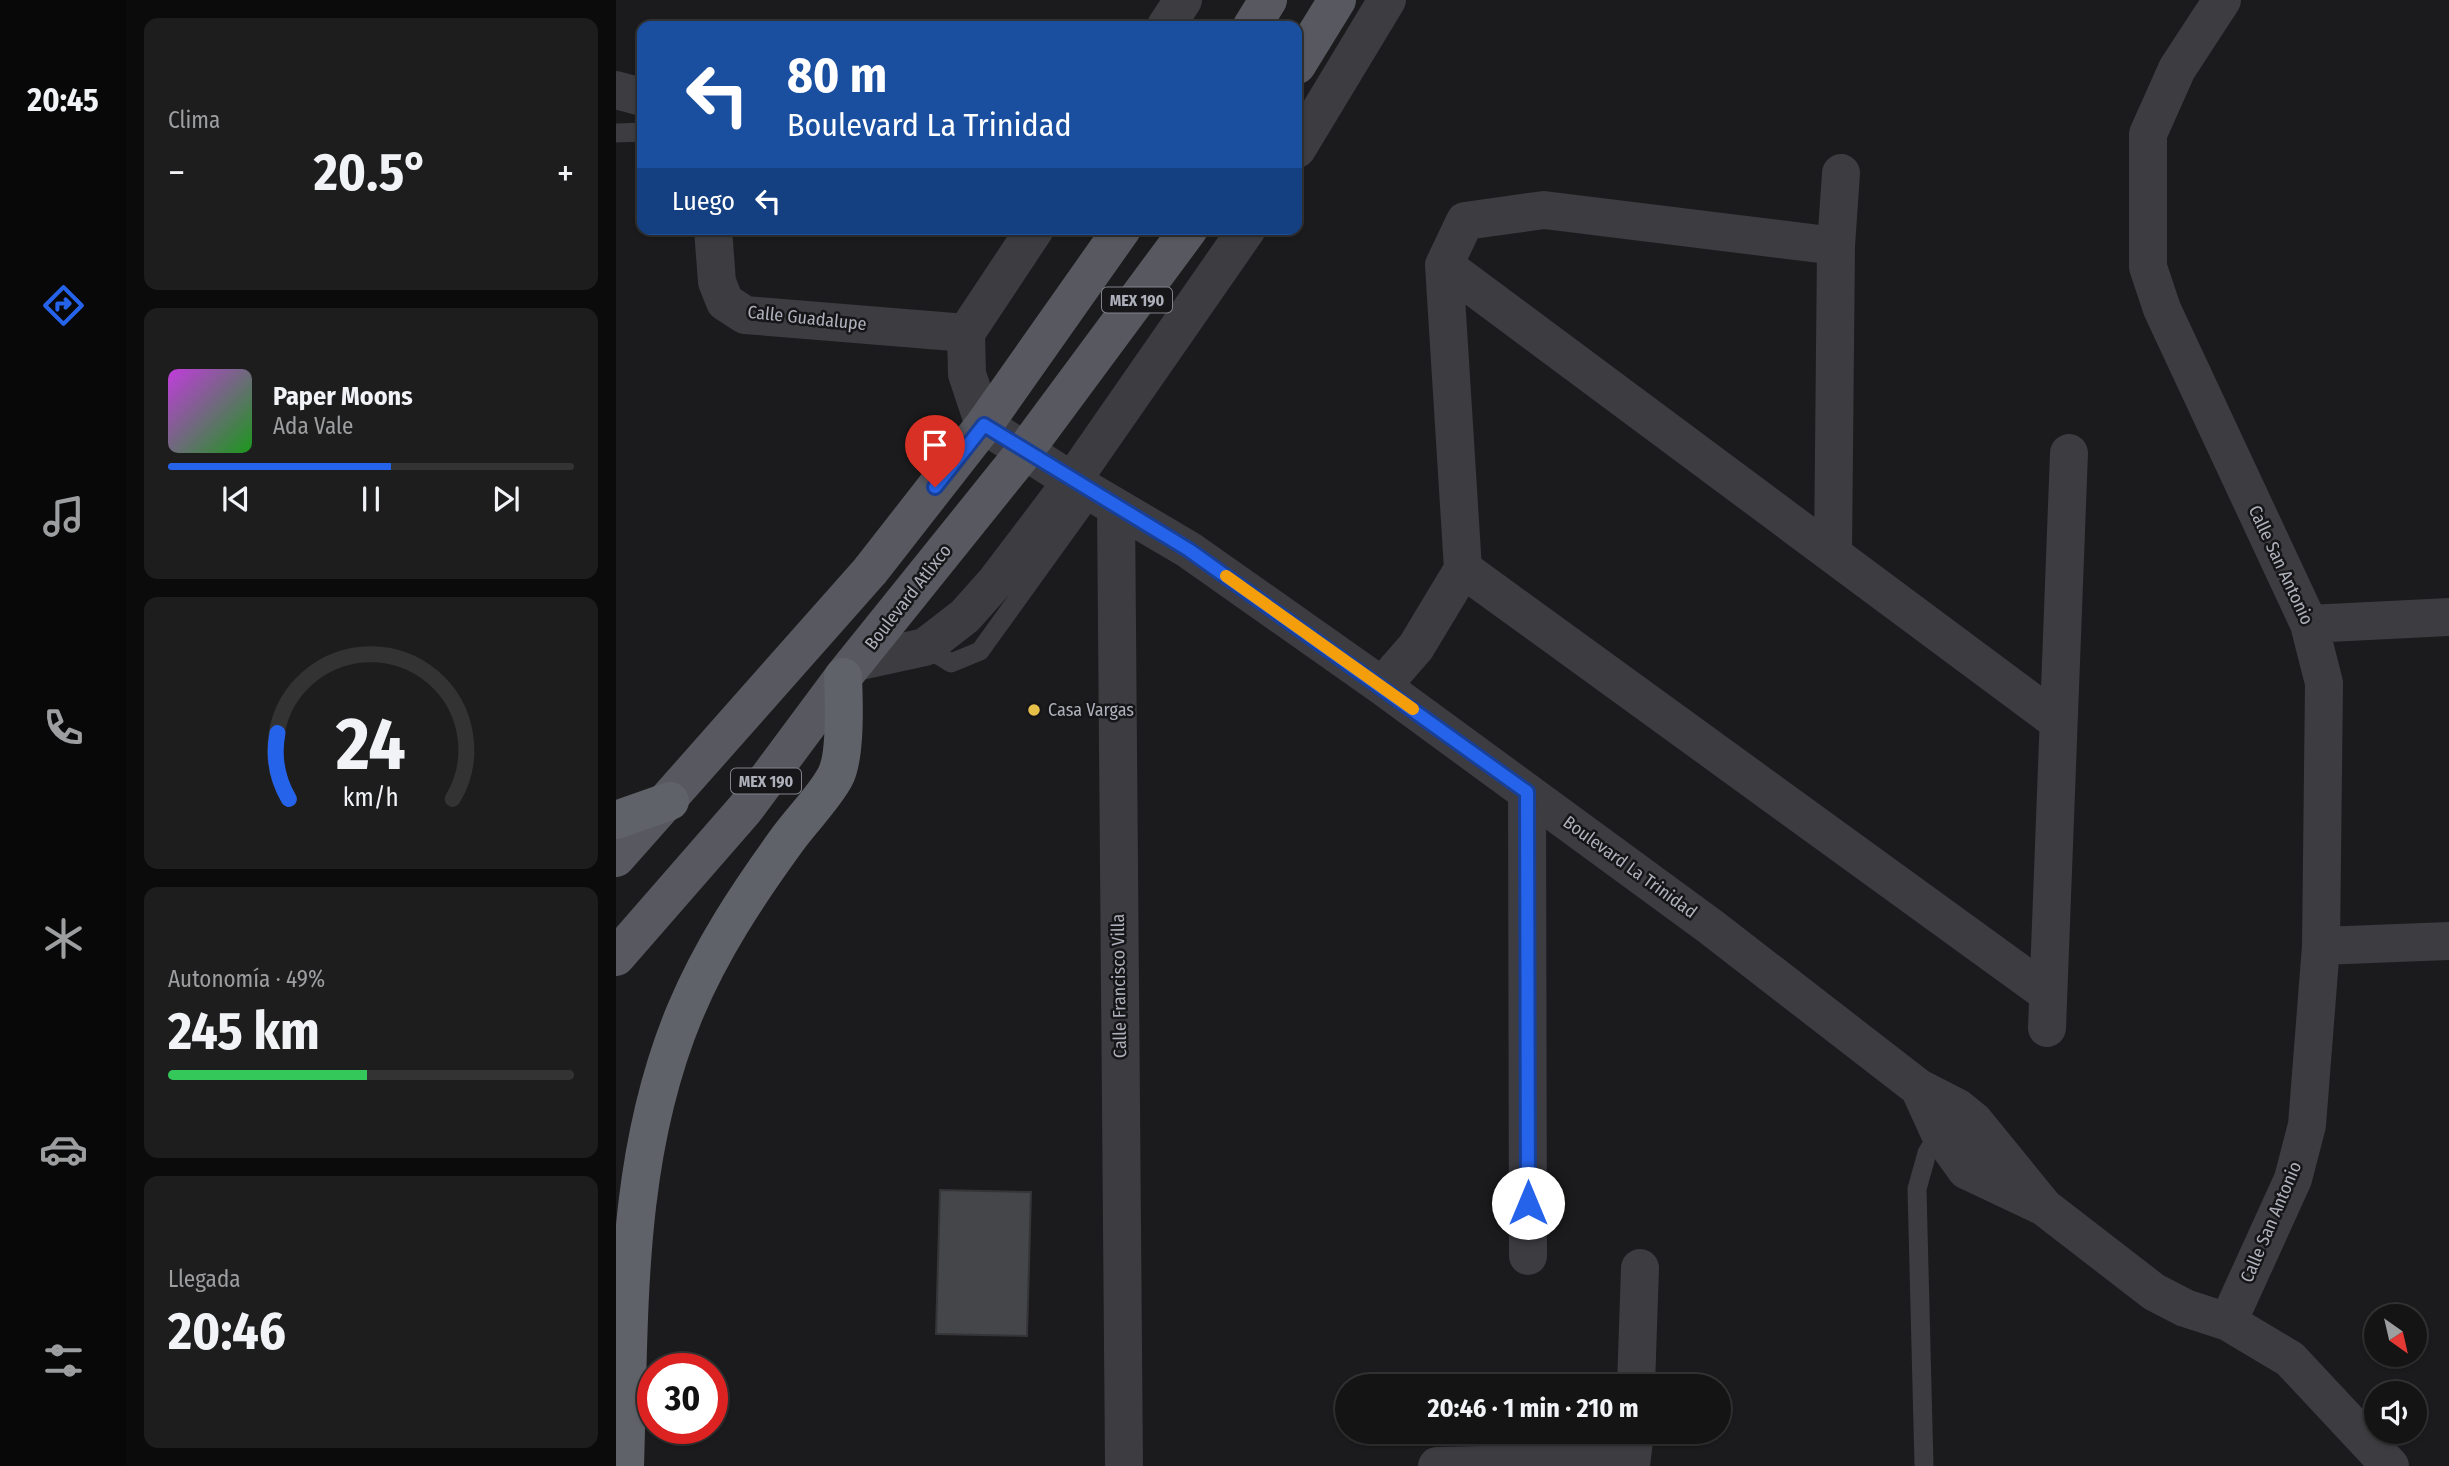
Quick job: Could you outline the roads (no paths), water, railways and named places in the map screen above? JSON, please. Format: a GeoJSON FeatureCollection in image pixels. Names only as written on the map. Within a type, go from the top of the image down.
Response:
{"type":"FeatureCollection","features":[{"type":"Feature","properties":{"kind":"highway"},"geometry":{"type":"LineString","coordinates":[[625,1466],[632,1240],[638,1181],[664,1068],[704,970],[738,908],[836,775],[850,670]]}},
{"type":"Feature","properties":{"kind":"highway"},"geometry":{"type":"LineString","coordinates":[[616,840],[646,814]]}},
{"type":"Feature","properties":{"kind":"main road"},"geometry":{"type":"LineString","coordinates":[[1255,21],[1268,0]]}},
{"type":"Feature","properties":{"kind":"main road"},"geometry":{"type":"LineString","coordinates":[[1302,57],[1338,0]]}},
{"type":"Feature","properties":{"kind":"main road","name":"MEX 190"},"geometry":{"type":"LineString","coordinates":[[616,858],[646,814],[870,571],[984,425],[1118,235]]}},
{"type":"Feature","properties":{"kind":"main road","name":"Boulevard Atlixco"},"geometry":{"type":"LineString","coordinates":[[616,957],[745,808],[850,670],[1024,452],[1185,235]]}},
{"type":"Feature","properties":{"kind":"street"},"geometry":{"type":"LineString","coordinates":[[1169,21],[1183,0]]}},
{"type":"Feature","properties":{"kind":"street"},"geometry":{"type":"LineString","coordinates":[[1302,141],[1387,0]]}},
{"type":"Feature","properties":{"kind":"street","name":"Calle San Antonio"},"geometry":{"type":"LineString","coordinates":[[2222,0],[2177,69],[2148,134],[2148,267],[2162,309],[2309,624],[2324,683],[2320,946],[2307,1125],[2293,1179],[2228,1322]]}},
{"type":"Feature","properties":{"kind":"street"},"geometry":{"type":"LineString","coordinates":[[616,90],[637,96]]}},
{"type":"Feature","properties":{"kind":"street"},"geometry":{"type":"LineString","coordinates":[[1833,553],[1836,246],[1841,173]]}},
{"type":"Feature","properties":{"kind":"street"},"geometry":{"type":"LineString","coordinates":[[1382,686],[1416,647],[1463,569],[1444,265],[1465,221],[1544,210],[1836,246]]}},
{"type":"Feature","properties":{"kind":"street","name":"Calle Guadalupe"},"geometry":{"type":"LineString","coordinates":[[713,235],[717,282],[725,302],[745,315],[966,333]]}},
{"type":"Feature","properties":{"kind":"street"},"geometry":{"type":"LineString","coordinates":[[984,425],[967,374],[966,333],[1031,235]]}},
{"type":"Feature","properties":{"kind":"street"},"geometry":{"type":"LineString","coordinates":[[850,670],[925,647],[942,637],[1093,494],[1244,235]]}},
{"type":"Feature","properties":{"kind":"street"},"geometry":{"type":"LineString","coordinates":[[1444,265],[2057,721]]}},
{"type":"Feature","properties":{"kind":"street","name":"Boulevard La Trinidad"},"geometry":{"type":"LineString","coordinates":[[984,425],[1024,452],[1189,550],[1382,686],[1797,991],[1919,1088],[1948,1120],[1979,1127],[2044,1207],[2154,1292],[2185,1308],[2228,1322],[2290,1359],[2390,1466]]}},
{"type":"Feature","properties":{"kind":"street"},"geometry":{"type":"LineString","coordinates":[[1463,569],[2047,1011],[2069,453]]}},
{"type":"Feature","properties":{"kind":"street","name":"Calle Francisco Villa"},"geometry":{"type":"LineString","coordinates":[[1093,494],[1124,1466]]}},
{"type":"Feature","properties":{"kind":"street"},"geometry":{"type":"LineString","coordinates":[[2309,624],[2449,617]]}},
{"type":"Feature","properties":{"kind":"street"},"geometry":{"type":"LineString","coordinates":[[1527,792],[1528,1256]]}},
{"type":"Feature","properties":{"kind":"street"},"geometry":{"type":"LineString","coordinates":[[2320,946],[2449,942]]}},
{"type":"Feature","properties":{"kind":"street"},"geometry":{"type":"LineString","coordinates":[[1636,1374],[1640,1268]]}},
{"type":"Feature","properties":{"kind":"street"},"geometry":{"type":"LineString","coordinates":[[1631,1466],[1634,1444]]}},
{"type":"Feature","properties":{"kind":"street"},"geometry":{"type":"LineString","coordinates":[[1445,1465],[1611,1462],[1622,1466]]}},
{"type":"Feature","properties":{"kind":"lane"},"geometry":{"type":"LineString","coordinates":[[616,133],[637,132]]}},
{"type":"Feature","properties":{"kind":"lane"},"geometry":{"type":"LineString","coordinates":[[1924,1466],[1917,1189],[1927,1153],[1948,1120]]}},
{"type":"Feature","properties":{"kind":"place","name":"Casa Vargas"},"geometry":{"type":"Point","coordinates":[1034,710]}}]}
